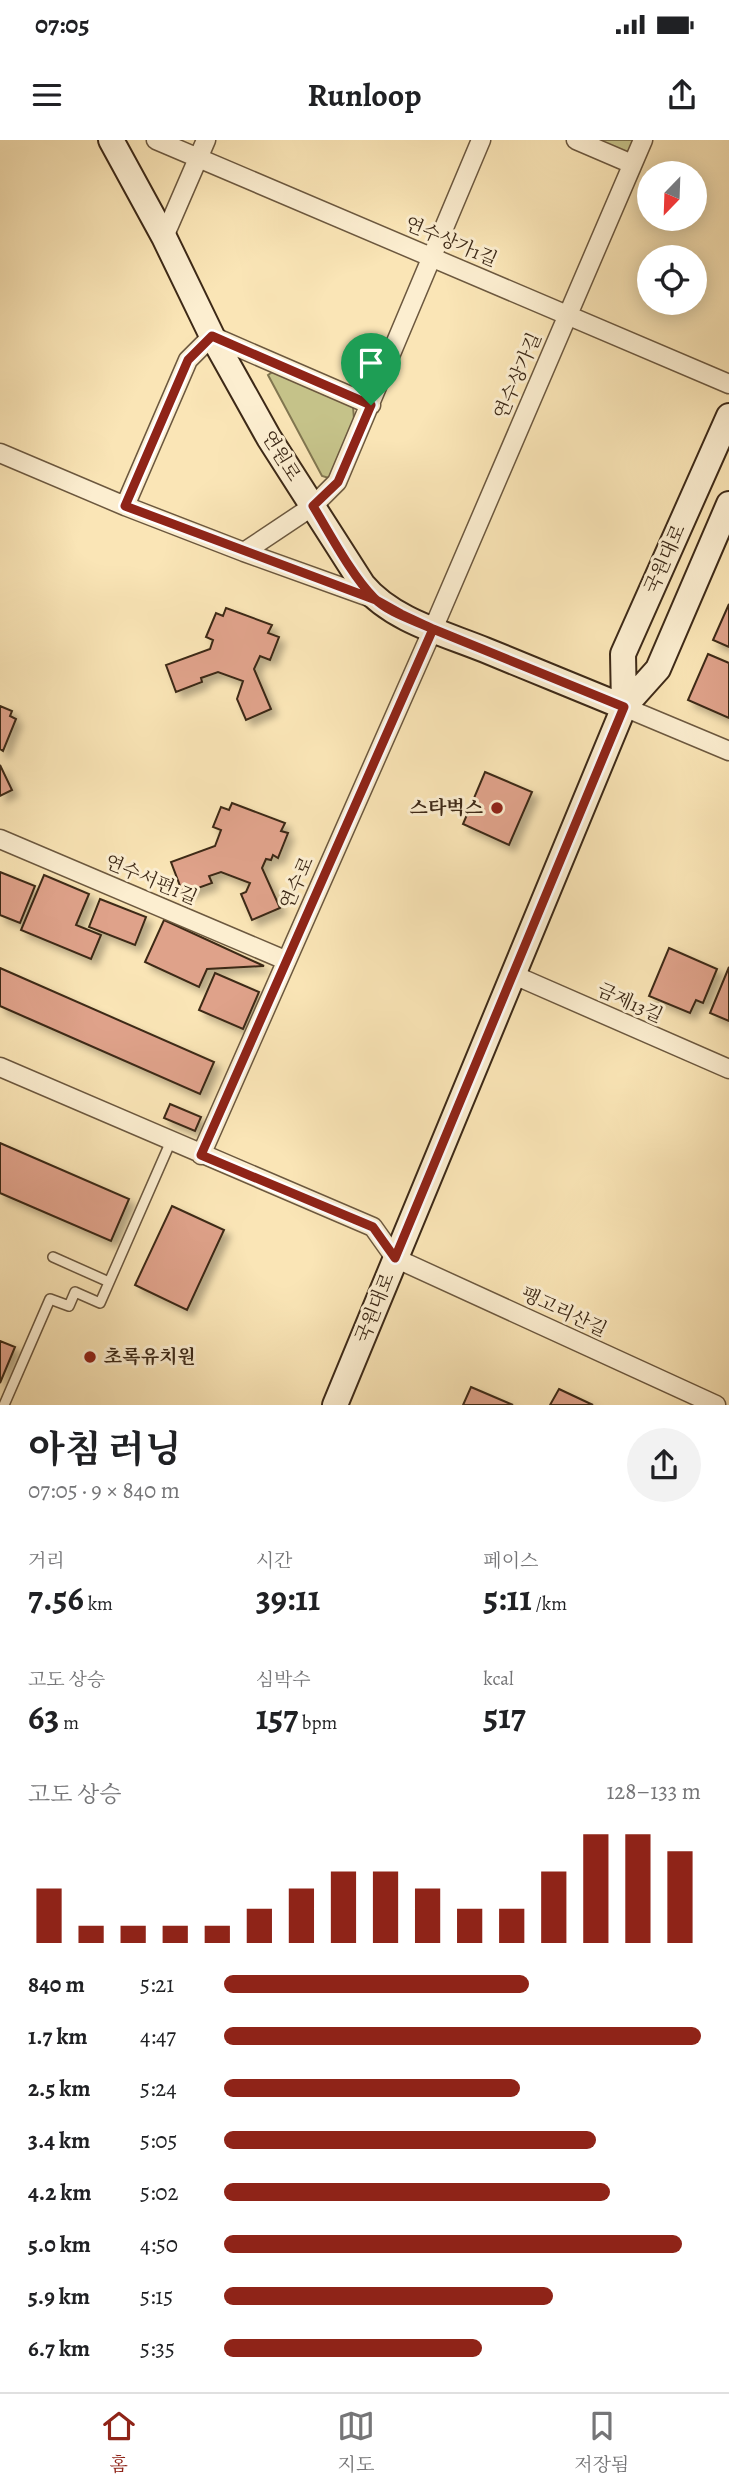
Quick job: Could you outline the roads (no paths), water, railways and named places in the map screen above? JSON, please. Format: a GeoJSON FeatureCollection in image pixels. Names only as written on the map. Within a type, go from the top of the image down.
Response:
{"type":"FeatureCollection","features":[{"type":"Feature","properties":{"kind":"street","name":"연원로"},"geometry":{"type":"LineString","coordinates":[[111,140],[164,237],[212,336],[269,439],[376,600],[433,629],[624,707]]}},
{"type":"Feature","properties":{"kind":"street","name":"연수상가1길"},"geometry":{"type":"LineString","coordinates":[[156,140],[729,384]]}},
{"type":"Feature","properties":{"kind":"street"},"geometry":{"type":"LineString","coordinates":[[164,237],[206,140]]}},
{"type":"Feature","properties":{"kind":"street"},"geometry":{"type":"LineString","coordinates":[[244,552],[313,506],[338,482],[481,140]]}},
{"type":"Feature","properties":{"kind":"street"},"geometry":{"type":"LineString","coordinates":[[576,140],[632,164]]}},
{"type":"Feature","properties":{"kind":"street","name":"연수상가길"},"geometry":{"type":"LineString","coordinates":[[433,629],[643,140]]}},
{"type":"Feature","properties":{"kind":"street"},"geometry":{"type":"LineString","coordinates":[[125,506],[188,360],[212,336],[371,405]]}},
{"type":"Feature","properties":{"kind":"street","name":"국원대로"},"geometry":{"type":"LineString","coordinates":[[624,707],[623,654],[729,416]]}},
{"type":"Feature","properties":{"kind":"street"},"geometry":{"type":"LineString","coordinates":[[0,453],[125,506],[376,600]]}},
{"type":"Feature","properties":{"kind":"street","name":"국원대로"},"geometry":{"type":"LineString","coordinates":[[335,1405],[624,707],[658,669],[729,504]]}},
{"type":"Feature","properties":{"kind":"street","name":"연수로"},"geometry":{"type":"LineString","coordinates":[[201,1155],[433,629]]}},
{"type":"Feature","properties":{"kind":"street"},"geometry":{"type":"LineString","coordinates":[[624,707],[729,751]]}},
{"type":"Feature","properties":{"kind":"street","name":"연수서편1길"},"geometry":{"type":"LineString","coordinates":[[0,839],[285,960]]}},
{"type":"Feature","properties":{"kind":"street","name":"금제13길"},"geometry":{"type":"LineString","coordinates":[[514,975],[729,1069]]}},
{"type":"Feature","properties":{"kind":"street"},"geometry":{"type":"LineString","coordinates":[[0,1067],[373,1227],[395,1258]]}},
{"type":"Feature","properties":{"kind":"street","name":"팽고리산길"},"geometry":{"type":"LineString","coordinates":[[395,1258],[716,1405]]}},
{"type":"Feature","properties":{"kind":"lane"},"geometry":{"type":"LineString","coordinates":[[4,1405],[50,1299],[69,1306],[75,1292],[100,1303],[171,1141]]}},
{"type":"Feature","properties":{"kind":"lane"},"geometry":{"type":"LineString","coordinates":[[53,1257],[109,1282]]}},
{"type":"Feature","properties":{"kind":"place","name":"스타벅스"},"geometry":{"type":"Point","coordinates":[497,808]}},
{"type":"Feature","properties":{"kind":"place","name":"초록유치원"},"geometry":{"type":"Point","coordinates":[90,1357]}}]}
